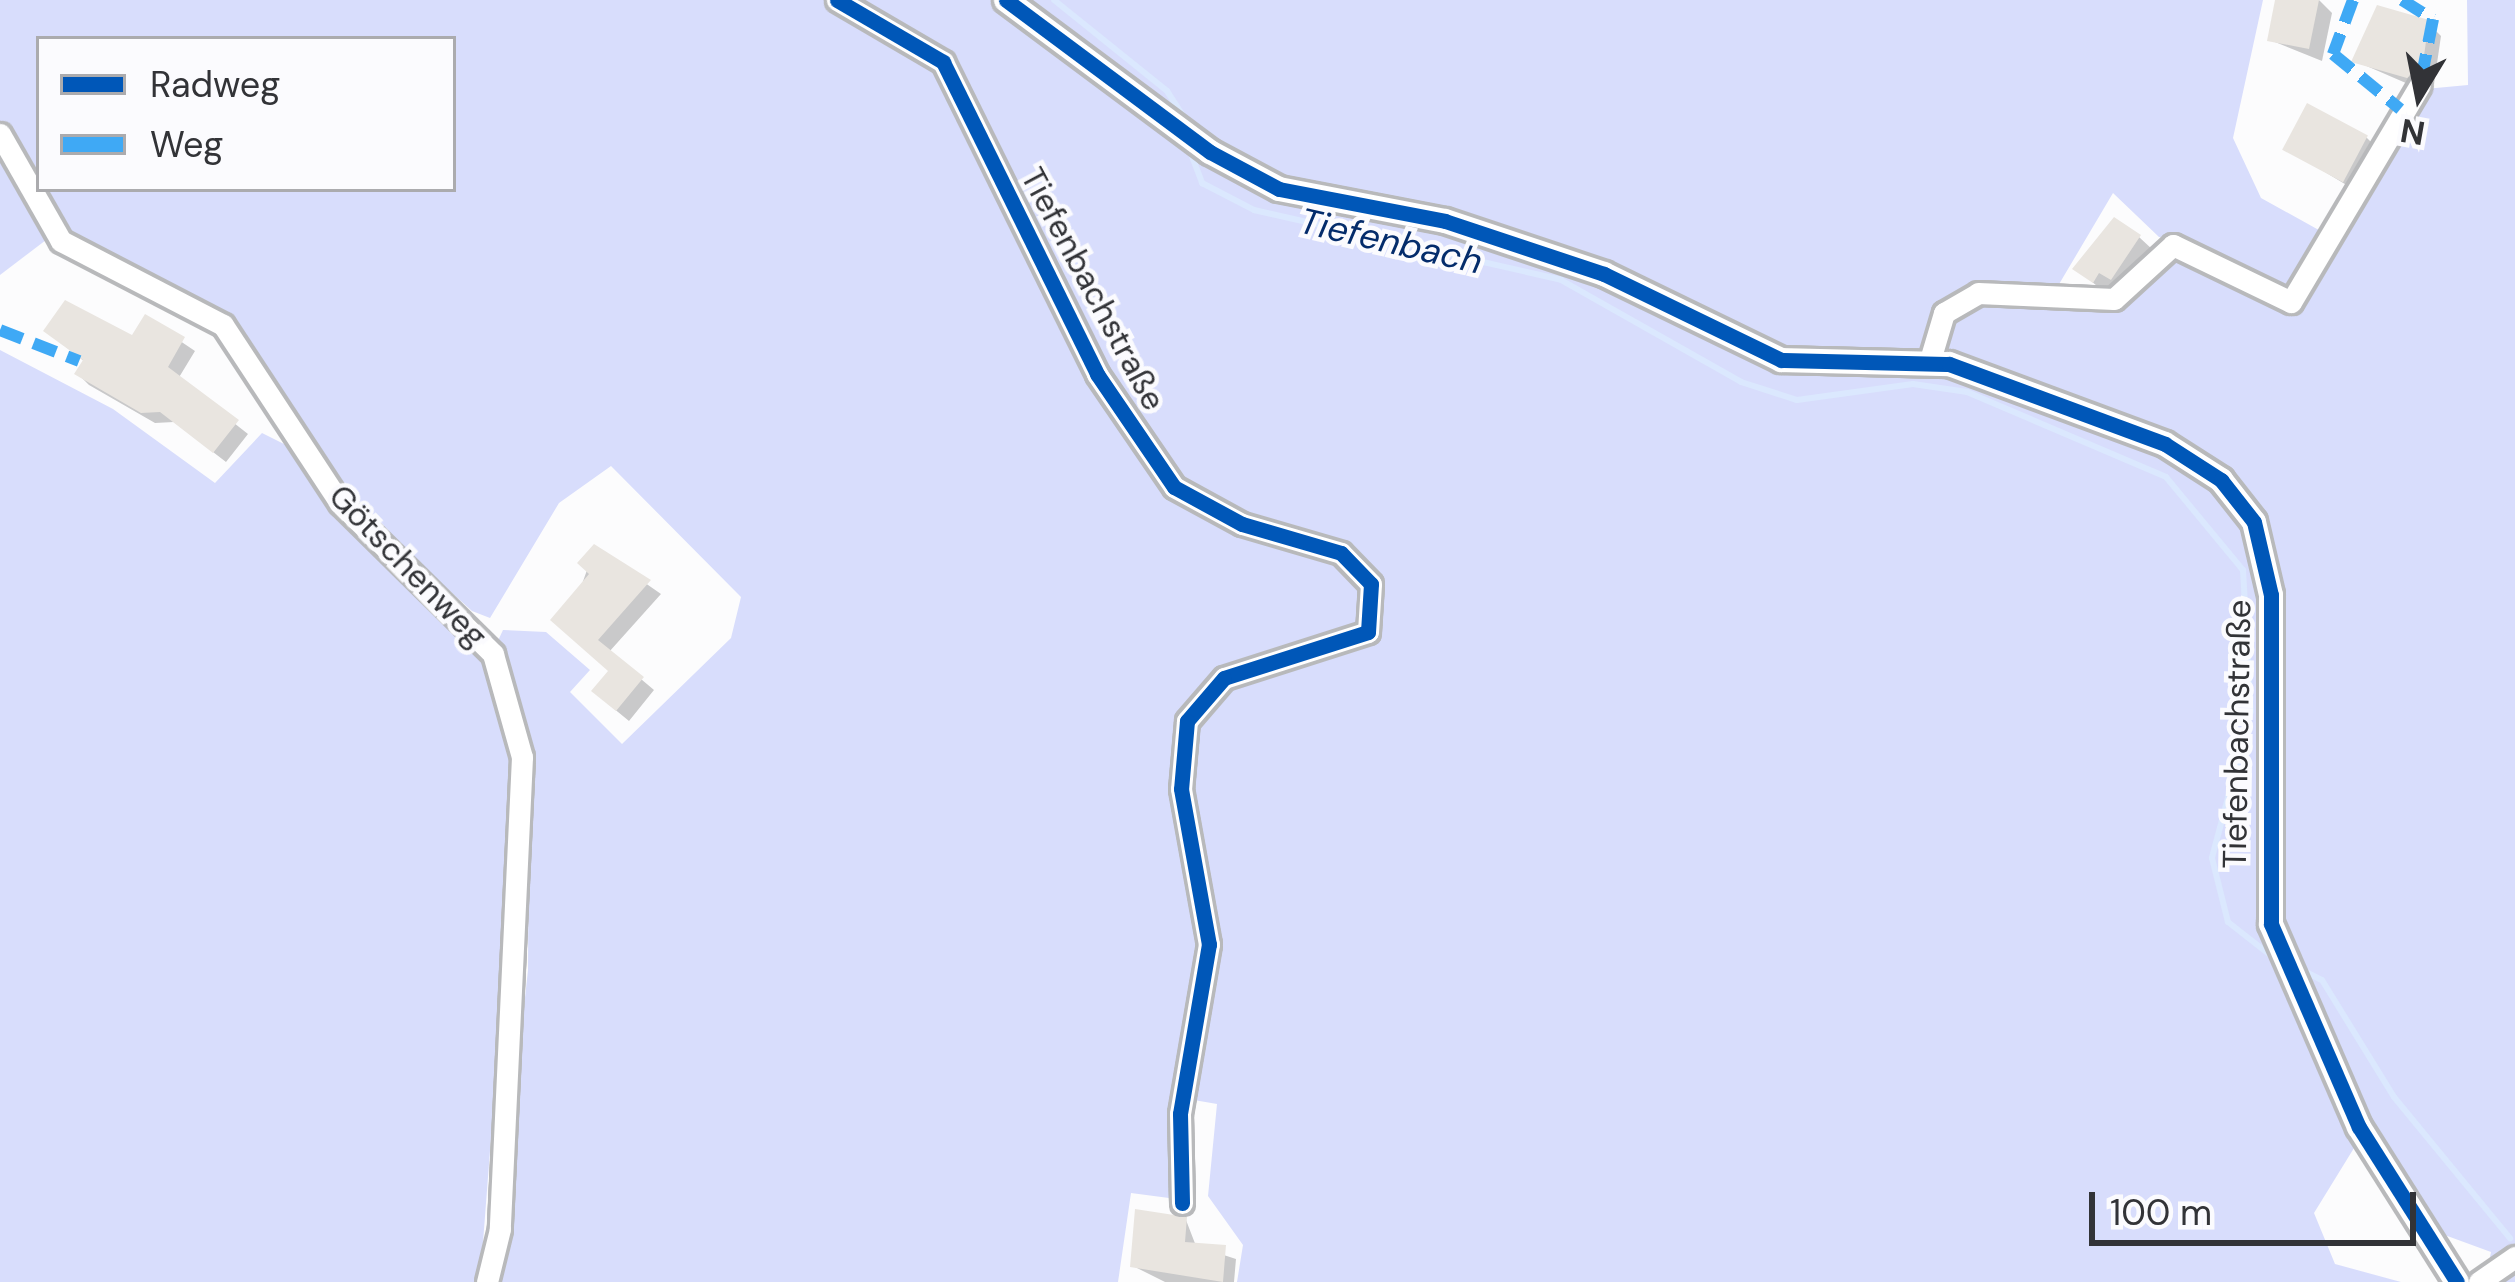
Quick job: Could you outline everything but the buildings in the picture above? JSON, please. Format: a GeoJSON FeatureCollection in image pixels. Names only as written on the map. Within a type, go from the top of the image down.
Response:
{"type":"FeatureCollection","features":[{"type":"Feature","properties":{"kind":"street","name":"Tiefenbachstraße"},"geometry":{"type":"LineString","coordinates":[[837,0],[943,62],[1097,374],[1174,487],[1242,524],[1342,554],[1371,584],[1368,632],[1224,679],[1186,721],[1181,789],[1209,944],[1180,1114],[1182,1203]]}},
{"type":"Feature","properties":{"kind":"street","name":"Tiefenbachstraße"},"geometry":{"type":"LineString","coordinates":[[1006,0],[1210,152],[1302,196],[1423,215],[1604,274],[1781,360],[1841,369],[1930,360],[2185,454],[2254,522],[2271,595],[2263,832],[2279,947],[2359,1127],[2457,1282]]}},
{"type":"Feature","properties":{"kind":"street"},"geometry":{"type":"LineString","coordinates":[[1930,360],[1944,313],[1978,293],[2114,299],[2174,245],[2291,302],[2420,85]]}},
{"type":"Feature","properties":{"kind":"street","name":"Götschenweg"},"geometry":{"type":"LineString","coordinates":[[0,134],[61,242],[223,325],[340,503],[494,654],[522,757],[500,1229],[487,1282]]}},
{"type":"Feature","properties":{"kind":"street"},"geometry":{"type":"LineString","coordinates":[[2479,1282],[2515,1257]]}},
{"type":"Feature","properties":{"kind":"shaded area"},"geometry":{"type":"Polygon","coordinates":[[[0,0],[2263,0],[2233,138],[2261,198],[2326,234],[2306,274],[2292,288],[2259,287],[2208,249],[2159,237],[2113,193],[2055,291],[2006,283],[2122,303],[2175,255],[2272,308],[2298,307],[2316,289],[2425,89],[2468,85],[2467,0],[2515,0],[2515,1282],[2485,1282],[2491,1252],[2431,1230],[2370,1122],[2314,1213],[2335,1264],[2401,1282],[1237,1282],[1243,1245],[1208,1196],[1217,1104],[1188,1099],[1214,960],[1186,711],[1177,808],[1203,955],[1169,1148],[1173,1189],[1169,1198],[1131,1193],[1118,1282],[494,1282],[528,970],[529,769],[496,645],[503,630],[546,632],[590,670],[570,692],[622,744],[731,638],[741,597],[611,466],[559,503],[490,618],[472,611],[338,490],[225,313],[128,276],[53,226],[0,122],[0,0]]]}},
{"type":"Feature","properties":{"kind":"shaded area"},"geometry":{"type":"Polygon","coordinates":[[[0,158],[46,240],[0,275],[0,158]]]}},
{"type":"Feature","properties":{"kind":"shaded area"},"geometry":{"type":"Polygon","coordinates":[[[0,350],[113,409],[215,483],[262,433],[294,449],[486,652],[512,734],[513,849],[480,1282],[0,1282],[0,350]]]}},
{"type":"Feature","properties":{"kind":"waterway","name":"Tiefenbach"},"geometry":{"type":"LineString","coordinates":[[1054,0],[1167,91],[1187,122]]}},
{"type":"Feature","properties":{"kind":"waterway","name":"Tiefenbach"},"geometry":{"type":"LineString","coordinates":[[1188,146],[1202,183],[1254,210],[1561,280],[1741,382],[1797,400],[1913,384],[1967,392],[2166,477],[2243,570],[2251,711],[2212,858],[2228,922],[2278,961]]}},
{"type":"Feature","properties":{"kind":"waterway","name":"Tiefenbach"},"geometry":{"type":"LineString","coordinates":[[2302,970],[2322,980],[2394,1097],[2510,1238]]}},
{"type":"Feature","properties":{"kind":"marked path"},"geometry":{"type":"LineString","coordinates":[[2353,0],[2333,54],[2400,109]]}},
{"type":"Feature","properties":{"kind":"marked path"},"geometry":{"type":"LineString","coordinates":[[2402,0],[2433,19],[2420,85]]}},
{"type":"Feature","properties":{"kind":"marked path"},"geometry":{"type":"LineString","coordinates":[[0,330],[79,361]]}},
{"type":"Feature","properties":{"kind":"cycle path"},"geometry":{"type":"LineString","coordinates":[[837,0],[943,62],[1097,374],[1174,487],[1242,524],[1341,553],[1371,584],[1368,632],[1224,678],[1187,721],[1181,789],[1209,944],[1180,1114],[1182,1203]]}},
{"type":"Feature","properties":{"kind":"cycle path"},"geometry":{"type":"LineString","coordinates":[[1006,0],[1210,152],[1279,189],[1445,221],[1604,274],[1781,360],[1949,364],[2165,444],[2221,480],[2254,522],[2271,595],[2271,924],[2359,1127],[2457,1282]]}}]}
